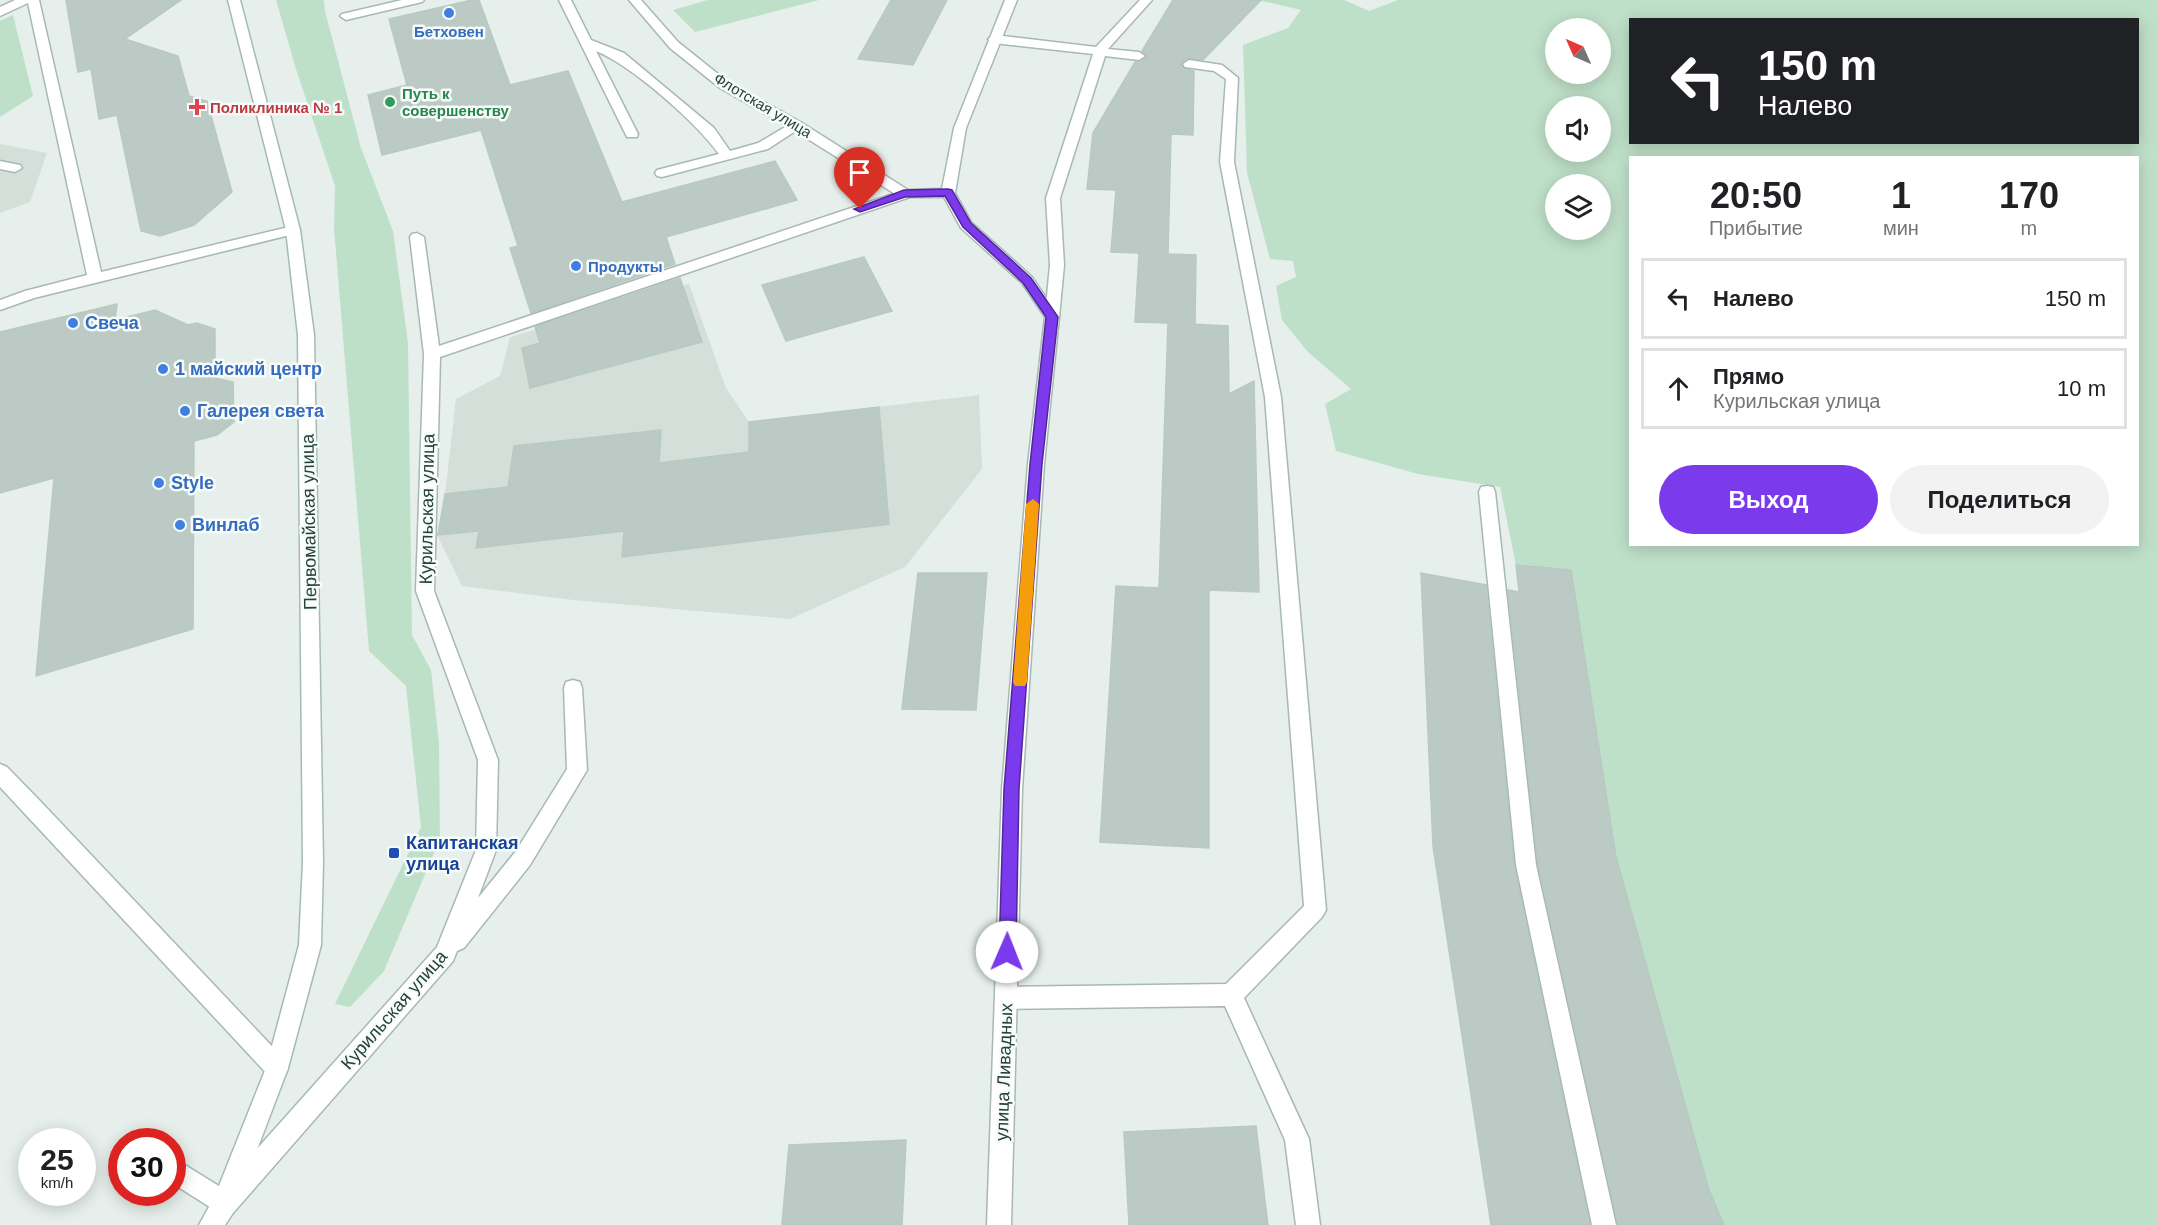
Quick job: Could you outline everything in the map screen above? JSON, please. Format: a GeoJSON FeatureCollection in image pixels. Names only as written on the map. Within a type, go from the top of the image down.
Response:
{"type":"FeatureCollection","features":[{"type":"Feature","properties":{"kind":"street"},"geometry":{"type":"LineString","coordinates":[[0,12],[24,0]]}},
{"type":"Feature","properties":{"kind":"street"},"geometry":{"type":"LineString","coordinates":[[33,0],[95,277]]}},
{"type":"Feature","properties":{"kind":"street","name":"Первомайская улица"},"geometry":{"type":"LineString","coordinates":[[234,0],[293,230],[306,335],[313,862],[310,945],[277,1068]]}},
{"type":"Feature","properties":{"kind":"street"},"geometry":{"type":"LineString","coordinates":[[346,16],[418,0]]}},
{"type":"Feature","properties":{"kind":"street"},"geometry":{"type":"LineString","coordinates":[[565,0],[632,134]]}},
{"type":"Feature","properties":{"kind":"street","name":"Флотская улица"},"geometry":{"type":"LineString","coordinates":[[635,0],[674,45],[724,86],[797,126],[904,194]]}},
{"type":"Feature","properties":{"kind":"street"},"geometry":{"type":"LineString","coordinates":[[1011,0],[960,128],[948,193],[966,225],[1027,280],[1052,317]]}},
{"type":"Feature","properties":{"kind":"street"},"geometry":{"type":"LineString","coordinates":[[1101,49],[1146,0]]}},
{"type":"Feature","properties":{"kind":"street"},"geometry":{"type":"LineString","coordinates":[[994,39],[1101,49],[1139,56]]}},
{"type":"Feature","properties":{"kind":"street"},"geometry":{"type":"LineString","coordinates":[[586,42],[620,56],[709,131],[727,156]]}},
{"type":"Feature","properties":{"kind":"street","name":"улица Ливадных"},"geometry":{"type":"LineString","coordinates":[[999,1225],[1012,789],[1036,464],[1057,265],[1053,198],[1101,49]]}},
{"type":"Feature","properties":{"kind":"street"},"geometry":{"type":"LineString","coordinates":[[1006,998],[1231,995],[1315,910],[1272,397],[1227,162],[1232,78],[1218,68],[1189,64]]}},
{"type":"Feature","properties":{"kind":"street"},"geometry":{"type":"LineString","coordinates":[[662,173],[763,146],[797,126]]}},
{"type":"Feature","properties":{"kind":"street"},"geometry":{"type":"LineString","coordinates":[[0,165],[15,168]]}},
{"type":"Feature","properties":{"kind":"street"},"geometry":{"type":"LineString","coordinates":[[432,354],[904,194],[948,193]]}},
{"type":"Feature","properties":{"kind":"street"},"geometry":{"type":"LineString","coordinates":[[0,305],[30,294],[95,277],[293,230]]}},
{"type":"Feature","properties":{"kind":"street","name":"Курильская улица"},"geometry":{"type":"LineString","coordinates":[[224,1204],[446,954],[486,850],[488,760],[425,591],[432,354],[417,237]]}},
{"type":"Feature","properties":{"kind":"street"},"geometry":{"type":"LineString","coordinates":[[1487,492],[1526,865],[1604,1225]]}},
{"type":"Feature","properties":{"kind":"street"},"geometry":{"type":"LineString","coordinates":[[446,954],[523,858],[577,770],[573,688]]}},
{"type":"Feature","properties":{"kind":"street"},"geometry":{"type":"LineString","coordinates":[[0,773],[277,1068],[224,1204],[211,1225]]}},
{"type":"Feature","properties":{"kind":"street"},"geometry":{"type":"LineString","coordinates":[[1231,995],[1297,1139],[1308,1225]]}},
{"type":"Feature","properties":{"kind":"street"},"geometry":{"type":"LineString","coordinates":[[186,1178],[224,1204]]}},
{"type":"Feature","properties":{"kind":"shaded area"},"geometry":{"type":"Polygon","coordinates":[[[0,144],[47,153],[30,202],[0,213],[0,144]]]}},
{"type":"Feature","properties":{"kind":"shaded area"},"geometry":{"type":"Polygon","coordinates":[[[689,284],[726,388],[749,422],[979,395],[982,469],[905,567],[790,619],[573,600],[462,586],[437,535],[445,494],[456,399],[500,376],[510,337],[689,284]]]}},
{"type":"Feature","properties":{"kind":"green space"},"geometry":{"type":"Polygon","coordinates":[[[276,0],[324,0],[361,148],[393,231],[408,343],[412,635],[431,670],[439,743],[440,839],[384,971],[350,1007],[335,1004],[421,827],[406,686],[369,651],[334,228],[335,186],[276,0]]]}},
{"type":"Feature","properties":{"kind":"green space"},"geometry":{"type":"Polygon","coordinates":[[[708,0],[819,0],[695,32],[673,10],[708,0]]]}},
{"type":"Feature","properties":{"kind":"green space"},"geometry":{"type":"Polygon","coordinates":[[[1258,0],[1344,0],[1369,11],[1398,0],[2157,0],[2157,1225],[1724,1225],[1709,1190],[1516,565],[1500,487],[1418,474],[1336,451],[1325,404],[1351,389],[1308,352],[1282,320],[1276,286],[1296,277],[1293,261],[1270,259],[1247,173],[1243,45],[1288,28],[1301,10],[1258,0]]]}},
{"type":"Feature","properties":{"kind":"green space"},"geometry":{"type":"Polygon","coordinates":[[[13,15],[33,96],[0,117],[0,21],[13,15]]]}},
{"type":"Feature","properties":{"kind":"building"},"geometry":{"type":"Polygon","coordinates":[[[66,0],[181,0],[125,39],[178,56],[189,96],[207,101],[232,192],[194,225],[160,236],[141,231],[117,115],[99,119],[91,69],[78,72],[66,0]]]}},
{"type":"Feature","properties":{"kind":"building"},"geometry":{"type":"Polygon","coordinates":[[[479,0],[510,85],[568,71],[622,202],[775,161],[797,200],[666,237],[675,264],[531,313],[510,248],[518,246],[481,130],[382,155],[368,95],[407,85],[389,19],[479,0]]]}},
{"type":"Feature","properties":{"kind":"building"},"geometry":{"type":"Polygon","coordinates":[[[891,0],[947,0],[913,65],[858,59],[891,0]]]}},
{"type":"Feature","properties":{"kind":"building"},"geometry":{"type":"Polygon","coordinates":[[[1173,0],[1261,0],[1203,60],[1189,58],[1182,62],[1183,68],[1194,71],[1193,135],[1171,134],[1168,254],[1196,255],[1195,324],[1171,323],[1228,326],[1229,394],[1254,381],[1259,592],[1209,590],[1209,848],[1100,842],[1116,586],[1159,588],[1168,323],[1135,322],[1139,253],[1111,252],[1116,190],[1087,189],[1093,133],[1135,62],[1140,62],[1147,57],[1142,51],[1173,0]]]}},
{"type":"Feature","properties":{"kind":"building"},"geometry":{"type":"Polygon","coordinates":[[[864,257],[892,311],[786,341],[762,285],[864,257]]]}},
{"type":"Feature","properties":{"kind":"building"},"geometry":{"type":"Polygon","coordinates":[[[680,278],[702,342],[530,388],[522,348],[540,343],[535,327],[680,278]]]}},
{"type":"Feature","properties":{"kind":"building"},"geometry":{"type":"Polygon","coordinates":[[[117,304],[115,320],[155,310],[188,325],[197,323],[215,329],[215,378],[233,382],[234,422],[217,435],[194,441],[193,629],[36,676],[54,478],[0,493],[0,332],[117,304]]]}},
{"type":"Feature","properties":{"kind":"building"},"geometry":{"type":"Polygon","coordinates":[[[879,407],[889,524],[622,557],[624,531],[476,548],[479,531],[438,535],[445,494],[508,487],[514,446],[661,430],[659,463],[749,452],[749,422],[879,407]]]}},
{"type":"Feature","properties":{"kind":"building"},"geometry":{"type":"Polygon","coordinates":[[[1516,565],[1571,570],[1616,857],[1709,1190],[1724,1225],[1618,1225],[1538,865],[1508,590],[1519,592],[1516,565]]]}},
{"type":"Feature","properties":{"kind":"building"},"geometry":{"type":"Polygon","coordinates":[[[918,573],[987,573],[976,710],[902,709],[918,573]]]}},
{"type":"Feature","properties":{"kind":"building"},"geometry":{"type":"Polygon","coordinates":[[[1421,573],[1486,585],[1514,865],[1590,1225],[1491,1225],[1433,846],[1421,573]]]}},
{"type":"Feature","properties":{"kind":"building"},"geometry":{"type":"Polygon","coordinates":[[[1256,1126],[1268,1225],[1129,1225],[1124,1132],[1256,1126]]]}},
{"type":"Feature","properties":{"kind":"building"},"geometry":{"type":"Polygon","coordinates":[[[906,1140],[902,1225],[782,1225],[789,1145],[906,1140]]]}},
{"type":"Feature","properties":{"kind":"slow traffic"},"geometry":{"type":"LineString","coordinates":[[1020,682],[1033,504]]}},
{"type":"Feature","properties":{"kind":"place","name":"Бетховен"},"geometry":{"type":"Point","coordinates":[449,13]}},
{"type":"Feature","properties":{"kind":"place","name":"Путь к совершенству"},"geometry":{"type":"Point","coordinates":[390,102]}},
{"type":"Feature","properties":{"kind":"place","name":"Поликлиника № 1"},"geometry":{"type":"Point","coordinates":[197,107]}},
{"type":"Feature","properties":{"kind":"place","name":"Продукты"},"geometry":{"type":"Point","coordinates":[576,266]}},
{"type":"Feature","properties":{"kind":"place","name":"Свеча"},"geometry":{"type":"Point","coordinates":[73,323]}},
{"type":"Feature","properties":{"kind":"place","name":"1 майский центр"},"geometry":{"type":"Point","coordinates":[163,369]}},
{"type":"Feature","properties":{"kind":"place","name":"Галерея света"},"geometry":{"type":"Point","coordinates":[185,411]}},
{"type":"Feature","properties":{"kind":"place","name":"Style"},"geometry":{"type":"Point","coordinates":[159,483]}},
{"type":"Feature","properties":{"kind":"place","name":"Винлаб"},"geometry":{"type":"Point","coordinates":[180,525]}},
{"type":"Feature","properties":{"kind":"place","name":"Капитанская улица"},"geometry":{"type":"Point","coordinates":[394,853]}},
{"type":"Feature","properties":{"kind":"route"},"geometry":{"type":"LineString","coordinates":[[860,209],[904,194],[948,193],[966,225],[1027,280],[1052,317],[1036,464],[1012,789],[1007,952]]}}]}
